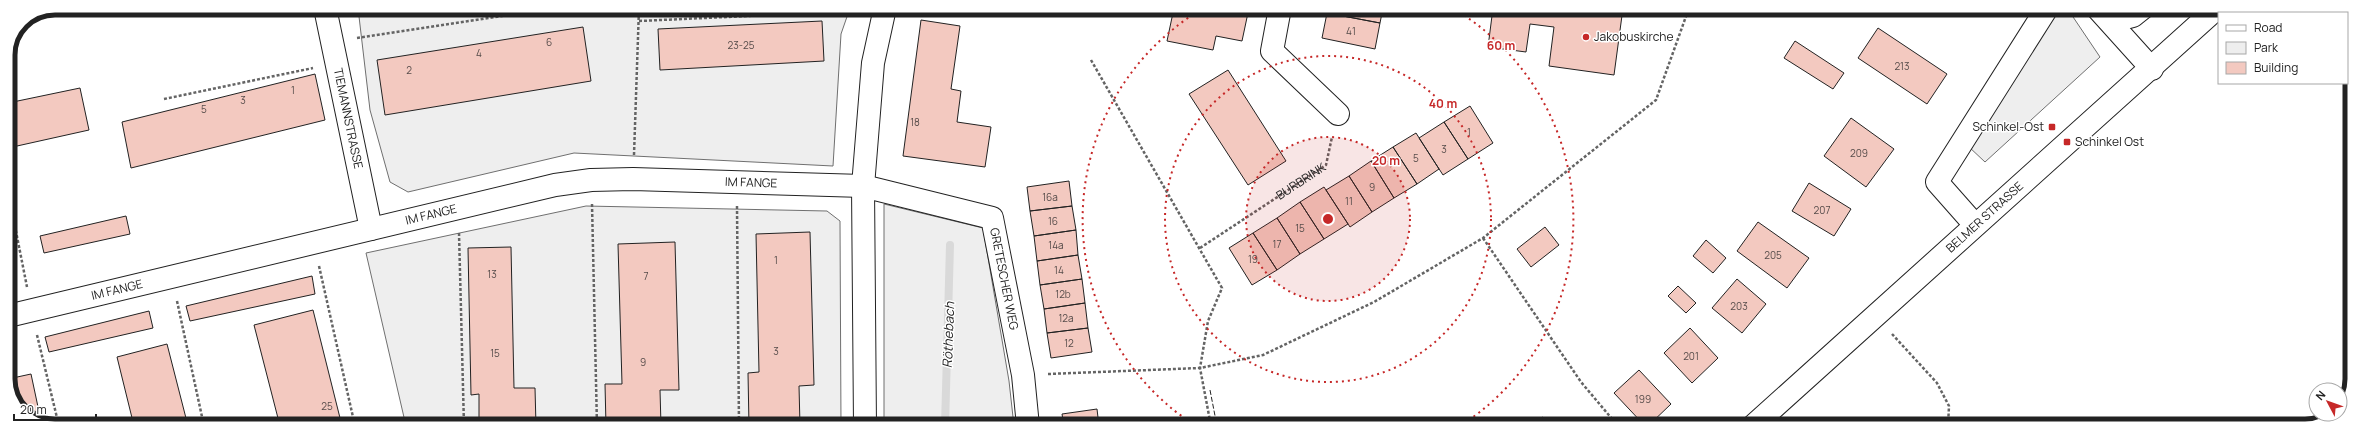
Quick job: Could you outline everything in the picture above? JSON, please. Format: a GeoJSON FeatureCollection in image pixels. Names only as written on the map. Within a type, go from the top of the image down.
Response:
{"type":"FeatureCollection","features":[{"type":"Feature","properties":{"kind":"street","name":"TIEMANNSTRASSE"},"geometry":{"type":"LineString","coordinates":[[326,15],[371,229]]}},
{"type":"Feature","properties":{"kind":"street"},"geometry":{"type":"LineString","coordinates":[[864,419],[863,186],[873,63],[883,15]]}},
{"type":"Feature","properties":{"kind":"street"},"geometry":{"type":"LineString","coordinates":[[1279,15],[1272,51],[1338,114]]}},
{"type":"Feature","properties":{"kind":"street"},"geometry":{"type":"LineString","coordinates":[[1975,225],[1937,182],[2043,15]]}},
{"type":"Feature","properties":{"kind":"street"},"geometry":{"type":"LineString","coordinates":[[2104,15],[2134,15]]}},
{"type":"Feature","properties":{"kind":"street"},"geometry":{"type":"LineString","coordinates":[[2104,15],[2152,68]]}},
{"type":"Feature","properties":{"kind":"street","name":"BELMER STRASSE"},"geometry":{"type":"LineString","coordinates":[[1761,419],[1874,315],[2152,68],[2209,15]]}},
{"type":"Feature","properties":{"kind":"street","name":"IM FANGE"},"geometry":{"type":"LineString","coordinates":[[15,314],[555,185],[591,180],[632,179],[737,184],[863,186]]}},
{"type":"Feature","properties":{"kind":"street","name":"GRETESCHER WEG"},"geometry":{"type":"LineString","coordinates":[[863,186],[992,218],[1023,375],[1027,419]]}},
{"type":"Feature","properties":{"kind":"path"},"geometry":{"type":"LineString","coordinates":[[331,42],[509,15]]}},
{"type":"Feature","properties":{"kind":"path"},"geometry":{"type":"LineString","coordinates":[[632,179],[639,15]]}},
{"type":"Feature","properties":{"kind":"path"},"geometry":{"type":"LineString","coordinates":[[639,21],[756,15]]}},
{"type":"Feature","properties":{"kind":"path"},"geometry":{"type":"LineString","coordinates":[[1023,375],[1200,368],[1263,355],[1374,302],[1482,238],[1656,100],[1686,15]]}},
{"type":"Feature","properties":{"kind":"path"},"geometry":{"type":"LineString","coordinates":[[1091,60],[1222,288],[1208,321],[1200,368],[1210,419]]}},
{"type":"Feature","properties":{"kind":"path"},"geometry":{"type":"LineString","coordinates":[[164,99],[337,62]]}},
{"type":"Feature","properties":{"kind":"path","name":"BURBRINK"},"geometry":{"type":"LineString","coordinates":[[1200,248],[1326,165],[1338,114]]}},
{"type":"Feature","properties":{"kind":"path"},"geometry":{"type":"LineString","coordinates":[[591,180],[597,419]]}},
{"type":"Feature","properties":{"kind":"path"},"geometry":{"type":"LineString","coordinates":[[737,184],[739,419]]}},
{"type":"Feature","properties":{"kind":"path"},"geometry":{"type":"LineString","coordinates":[[458,208],[464,419]]}},
{"type":"Feature","properties":{"kind":"path"},"geometry":{"type":"LineString","coordinates":[[15,227],[31,310],[58,419]]}},
{"type":"Feature","properties":{"kind":"path"},"geometry":{"type":"LineString","coordinates":[[1482,238],[1581,382],[1612,419]]}},
{"type":"Feature","properties":{"kind":"path"},"geometry":{"type":"LineString","coordinates":[[314,243],[353,419]]}},
{"type":"Feature","properties":{"kind":"path"},"geometry":{"type":"LineString","coordinates":[[171,276],[202,419]]}},
{"type":"Feature","properties":{"kind":"path"},"geometry":{"type":"LineString","coordinates":[[1874,315],[1937,383],[1949,406],[1948,419]]}},
{"type":"Feature","properties":{"kind":"green space"},"geometry":{"type":"Polygon","coordinates":[[[359,15],[848,15],[841,34],[833,166],[574,153],[408,192],[390,182],[370,110],[359,15]]]}},
{"type":"Feature","properties":{"kind":"green space"},"geometry":{"type":"Polygon","coordinates":[[[2051,15],[2072,15],[2100,57],[1985,162],[1968,146],[2051,15]]]}},
{"type":"Feature","properties":{"kind":"green space"},"geometry":{"type":"Polygon","coordinates":[[[884,204],[983,228],[1009,381],[1013,419],[884,419],[884,204]]]}},
{"type":"Feature","properties":{"kind":"green space"},"geometry":{"type":"Polygon","coordinates":[[[586,206],[827,211],[840,221],[841,419],[404,419],[366,253],[586,206]]]}},
{"type":"Feature","properties":{"kind":"building"},"geometry":{"type":"Polygon","coordinates":[[[1173,15],[1248,15],[1242,41],[1216,36],[1213,50],[1167,41],[1173,15]]]}},
{"type":"Feature","properties":{"kind":"building"},"geometry":{"type":"Polygon","coordinates":[[[1327,15],[1338,15],[1380,23],[1375,49],[1322,38],[1327,15]]]}},
{"type":"Feature","properties":{"kind":"building"},"geometry":{"type":"Polygon","coordinates":[[[1338,15],[1382,15],[1380,23],[1338,15]]]}},
{"type":"Feature","properties":{"kind":"building","name":"Jakobuskirche"},"geometry":{"type":"Polygon","coordinates":[[[1492,15],[1622,15],[1614,75],[1549,66],[1554,27],[1530,24],[1526,52],[1488,47],[1492,15]]]}},
{"type":"Feature","properties":{"kind":"building"},"geometry":{"type":"Polygon","coordinates":[[[921,20],[960,26],[951,89],[961,91],[957,122],[991,127],[985,167],[903,156],[921,20]]]}},
{"type":"Feature","properties":{"kind":"building"},"geometry":{"type":"Polygon","coordinates":[[[822,21],[824,61],[660,70],[658,29],[822,21]]]}},
{"type":"Feature","properties":{"kind":"building"},"geometry":{"type":"Polygon","coordinates":[[[583,27],[591,81],[385,115],[377,60],[583,27]]]}},
{"type":"Feature","properties":{"kind":"building"},"geometry":{"type":"Polygon","coordinates":[[[1878,28],[1947,74],[1927,104],[1858,58],[1878,28]]]}},
{"type":"Feature","properties":{"kind":"building"},"geometry":{"type":"Polygon","coordinates":[[[1795,41],[1844,73],[1833,89],[1784,58],[1795,41]]]}},
{"type":"Feature","properties":{"kind":"building"},"geometry":{"type":"Polygon","coordinates":[[[1228,70],[1286,161],[1248,185],[1189,94],[1228,70]]]}},
{"type":"Feature","properties":{"kind":"building"},"geometry":{"type":"Polygon","coordinates":[[[315,74],[325,120],[131,168],[122,122],[315,74]]]}},
{"type":"Feature","properties":{"kind":"building"},"geometry":{"type":"Polygon","coordinates":[[[80,88],[89,130],[15,146],[15,102],[80,88]]]}},
{"type":"Feature","properties":{"kind":"building"},"geometry":{"type":"Polygon","coordinates":[[[1470,106],[1493,143],[1468,159],[1444,122],[1470,106]]]}},
{"type":"Feature","properties":{"kind":"building"},"geometry":{"type":"Polygon","coordinates":[[[1851,118],[1894,149],[1866,187],[1824,156],[1851,118]]]}},
{"type":"Feature","properties":{"kind":"building"},"geometry":{"type":"Polygon","coordinates":[[[1444,122],[1468,159],[1443,175],[1419,138],[1444,122]]]}},
{"type":"Feature","properties":{"kind":"building"},"geometry":{"type":"Polygon","coordinates":[[[1416,133],[1439,169],[1417,184],[1393,147],[1416,133]]]}},
{"type":"Feature","properties":{"kind":"building"},"geometry":{"type":"Polygon","coordinates":[[[1393,147],[1417,184],[1394,198],[1371,161],[1393,147]]]}},
{"type":"Feature","properties":{"kind":"building"},"geometry":{"type":"Polygon","coordinates":[[[1371,161],[1394,198],[1372,212],[1349,176],[1371,161]]]}},
{"type":"Feature","properties":{"kind":"building"},"geometry":{"type":"Polygon","coordinates":[[[1349,176],[1372,212],[1350,227],[1326,190],[1349,176]]]}},
{"type":"Feature","properties":{"kind":"building"},"geometry":{"type":"Polygon","coordinates":[[[1069,181],[1072,206],[1030,211],[1027,187],[1069,181]]]}},
{"type":"Feature","properties":{"kind":"building"},"geometry":{"type":"Polygon","coordinates":[[[1809,183],[1851,209],[1834,236],[1792,211],[1809,183]]]}},
{"type":"Feature","properties":{"kind":"building"},"geometry":{"type":"Polygon","coordinates":[[[1324,187],[1348,224],[1324,239],[1300,202],[1324,187]]]}},
{"type":"Feature","properties":{"kind":"building"},"geometry":{"type":"Polygon","coordinates":[[[1300,202],[1324,239],[1300,254],[1277,218],[1300,202]]]}},
{"type":"Feature","properties":{"kind":"building"},"geometry":{"type":"Polygon","coordinates":[[[1072,206],[1076,230],[1034,236],[1030,211],[1072,206]]]}},
{"type":"Feature","properties":{"kind":"building"},"geometry":{"type":"Polygon","coordinates":[[[126,216],[130,234],[44,253],[40,236],[126,216]]]}},
{"type":"Feature","properties":{"kind":"building"},"geometry":{"type":"Polygon","coordinates":[[[1277,218],[1300,254],[1277,270],[1253,233],[1277,218]]]}},
{"type":"Feature","properties":{"kind":"building"},"geometry":{"type":"Polygon","coordinates":[[[1758,222],[1809,258],[1787,288],[1737,251],[1758,222]]]}},
{"type":"Feature","properties":{"kind":"building"},"geometry":{"type":"Polygon","coordinates":[[[1545,227],[1559,245],[1531,267],[1517,249],[1545,227]]]}},
{"type":"Feature","properties":{"kind":"building"},"geometry":{"type":"Polygon","coordinates":[[[1076,230],[1078,255],[1037,261],[1034,236],[1076,230]]]}},
{"type":"Feature","properties":{"kind":"building"},"geometry":{"type":"Polygon","coordinates":[[[810,232],[814,385],[799,386],[800,419],[749,419],[748,373],[759,372],[756,234],[810,232]]]}},
{"type":"Feature","properties":{"kind":"building"},"geometry":{"type":"Polygon","coordinates":[[[1253,233],[1277,270],[1252,285],[1229,248],[1253,233]]]}},
{"type":"Feature","properties":{"kind":"building"},"geometry":{"type":"Polygon","coordinates":[[[1706,240],[1726,258],[1713,273],[1693,256],[1706,240]]]}},
{"type":"Feature","properties":{"kind":"building"},"geometry":{"type":"Polygon","coordinates":[[[675,242],[679,390],[660,390],[661,419],[606,419],[605,384],[622,384],[618,244],[675,242]]]}},
{"type":"Feature","properties":{"kind":"building"},"geometry":{"type":"Polygon","coordinates":[[[511,247],[514,388],[535,388],[536,419],[479,419],[479,394],[471,395],[468,248],[511,247]]]}},
{"type":"Feature","properties":{"kind":"building"},"geometry":{"type":"Polygon","coordinates":[[[1078,255],[1082,279],[1040,285],[1037,261],[1078,255]]]}},
{"type":"Feature","properties":{"kind":"building"},"geometry":{"type":"Polygon","coordinates":[[[312,276],[315,294],[190,321],[186,306],[312,276]]]}},
{"type":"Feature","properties":{"kind":"building"},"geometry":{"type":"Polygon","coordinates":[[[1082,279],[1085,303],[1044,309],[1040,285],[1082,279]]]}},
{"type":"Feature","properties":{"kind":"building"},"geometry":{"type":"Polygon","coordinates":[[[1737,279],[1766,304],[1742,333],[1712,308],[1737,279]]]}},
{"type":"Feature","properties":{"kind":"building"},"geometry":{"type":"Polygon","coordinates":[[[1678,286],[1696,303],[1686,313],[1668,296],[1678,286]]]}},
{"type":"Feature","properties":{"kind":"building"},"geometry":{"type":"Polygon","coordinates":[[[1085,303],[1088,328],[1047,333],[1044,309],[1085,303]]]}},
{"type":"Feature","properties":{"kind":"building"},"geometry":{"type":"Polygon","coordinates":[[[313,310],[340,419],[278,419],[254,325],[313,310]]]}},
{"type":"Feature","properties":{"kind":"building"},"geometry":{"type":"Polygon","coordinates":[[[149,311],[153,328],[49,352],[45,337],[149,311]]]}},
{"type":"Feature","properties":{"kind":"building"},"geometry":{"type":"Polygon","coordinates":[[[1088,328],[1092,352],[1051,358],[1047,333],[1088,328]]]}},
{"type":"Feature","properties":{"kind":"building"},"geometry":{"type":"Polygon","coordinates":[[[1690,328],[1718,358],[1692,383],[1664,353],[1690,328]]]}},
{"type":"Feature","properties":{"kind":"building"},"geometry":{"type":"Polygon","coordinates":[[[167,344],[186,419],[132,419],[117,357],[167,344]]]}},
{"type":"Feature","properties":{"kind":"building"},"geometry":{"type":"Polygon","coordinates":[[[1639,370],[1671,404],[1655,419],[1638,419],[1614,393],[1639,370]]]}},
{"type":"Feature","properties":{"kind":"building"},"geometry":{"type":"Polygon","coordinates":[[[31,374],[40,416],[27,407],[22,401],[18,394],[15,377],[31,374]]]}},
{"type":"Feature","properties":{"kind":"building"},"geometry":{"type":"Polygon","coordinates":[[[1097,409],[1098,419],[1063,419],[1062,414],[1097,409]]]}},
{"type":"Feature","properties":{"kind":"waterway","name":"Röthebach"},"geometry":{"type":"LineString","coordinates":[[945,419],[950,245]]}},
{"type":"Feature","properties":{"kind":"fence"},"geometry":{"type":"LineString","coordinates":[[1210,390],[1216,419]]}},
{"type":"Feature","properties":{"kind":"place","name":"Jakobuskirche"},"geometry":{"type":"Point","coordinates":[1586,37]}},
{"type":"Feature","properties":{"kind":"place","name":"Schinkel-Ost"},"geometry":{"type":"Point","coordinates":[2052,127]}},
{"type":"Feature","properties":{"kind":"place","name":"Schinkel Ost"},"geometry":{"type":"Point","coordinates":[2067,142]}}]}
